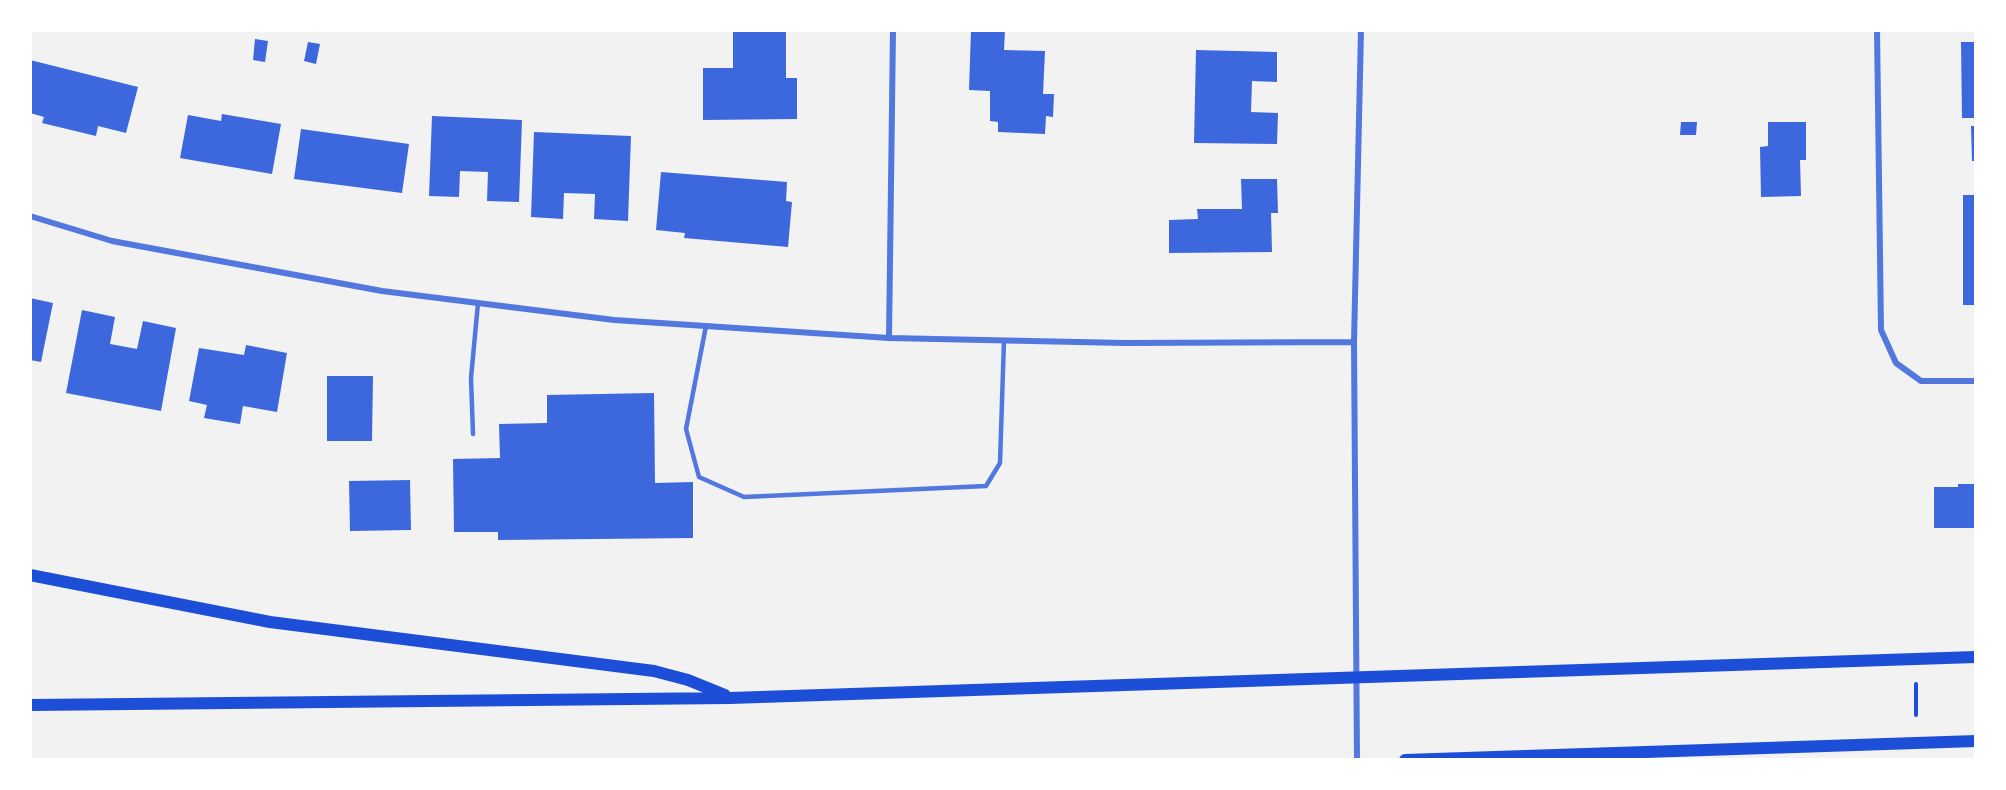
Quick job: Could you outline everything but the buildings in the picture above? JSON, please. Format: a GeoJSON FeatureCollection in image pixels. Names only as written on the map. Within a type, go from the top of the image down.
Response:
{"type":"FeatureCollection","features":[{"type":"Feature","properties":{"kind":"main road"},"geometry":{"type":"LineString","coordinates":[[30,574],[270,622],[654,671],[688,680],[730,698]]}},
{"type":"Feature","properties":{"kind":"main road"},"geometry":{"type":"LineString","coordinates":[[30,705],[730,698],[1976,657]]}},
{"type":"Feature","properties":{"kind":"main road"},"geometry":{"type":"LineString","coordinates":[[1405,760],[1976,741]]}},
{"type":"Feature","properties":{"kind":"street"},"geometry":{"type":"LineString","coordinates":[[889,338],[894,30]]}},
{"type":"Feature","properties":{"kind":"street"},"geometry":{"type":"LineString","coordinates":[[1357,760],[1354,342],[1361,30]]}},
{"type":"Feature","properties":{"kind":"street"},"geometry":{"type":"LineString","coordinates":[[1876,30],[1881,330],[1896,363],[1921,381],[1976,381]]}},
{"type":"Feature","properties":{"kind":"street"},"geometry":{"type":"LineString","coordinates":[[30,216],[112,241],[382,291],[614,320],[889,338],[1354,342]]}},
{"type":"Feature","properties":{"kind":"lane"},"geometry":{"type":"LineString","coordinates":[[473,434],[471,378],[478,303]]}},
{"type":"Feature","properties":{"kind":"lane"},"geometry":{"type":"LineString","coordinates":[[705,326],[686,429],[699,477],[744,496],[986,486],[1000,463],[1004,340]]}},
{"type":"Feature","properties":{"kind":"path"},"geometry":{"type":"LineString","coordinates":[[1916,684],[1916,715]]}}]}
